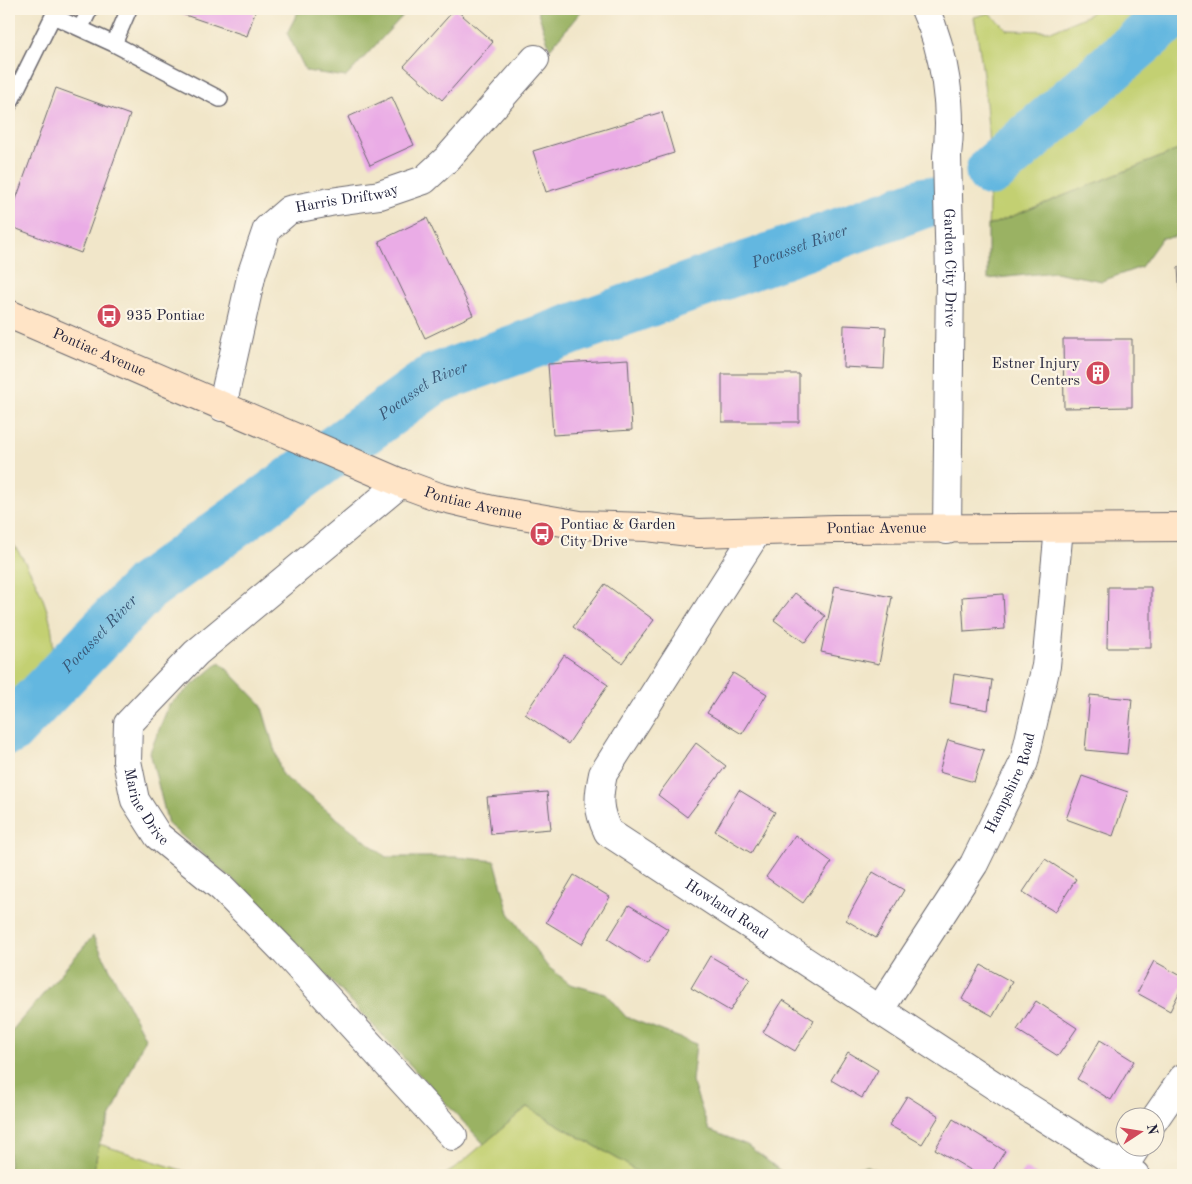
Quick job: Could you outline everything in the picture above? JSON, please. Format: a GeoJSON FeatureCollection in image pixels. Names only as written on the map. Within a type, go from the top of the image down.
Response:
{"type":"FeatureCollection","features":[{"type":"Feature","properties":{"kind":"main road","name":"Pontiac Avenue"},"geometry":{"type":"LineString","coordinates":[[9,314],[401,483],[439,496],[493,510],[580,525],[647,527],[698,533],[835,529],[1183,528]]}},
{"type":"Feature","properties":{"kind":"street","name":"Garden City Drive"},"geometry":{"type":"LineString","coordinates":[[926,9],[931,21],[944,74],[948,101],[949,140],[946,156],[950,274],[946,530]]}},
{"type":"Feature","properties":{"kind":"street","name":"Harris Driftway"},"geometry":{"type":"LineString","coordinates":[[222,407],[252,273],[268,229],[289,210],[380,195],[424,180],[448,158],[535,59]]}},
{"type":"Feature","properties":{"kind":"street","name":"Marine Drive"},"geometry":{"type":"LineString","coordinates":[[401,483],[196,653],[153,696],[128,724],[127,761],[135,800],[158,836],[222,888],[285,952],[452,1136]]}},
{"type":"Feature","properties":{"kind":"street","name":"Hampshire Road"},"geometry":{"type":"LineString","coordinates":[[880,1009],[974,864],[1024,762],[1046,666],[1059,528]]}},
{"type":"Feature","properties":{"kind":"street","name":"Howland Road"},"geometry":{"type":"LineString","coordinates":[[757,532],[603,774],[598,800],[602,819],[608,832],[1018,1101],[1128,1166]]}},
{"type":"Feature","properties":{"kind":"street"},"geometry":{"type":"LineString","coordinates":[[1164,1106],[1183,1078]]}},
{"type":"Feature","properties":{"kind":"lane"},"geometry":{"type":"LineString","coordinates":[[81,27],[90,9]]}},
{"type":"Feature","properties":{"kind":"lane"},"geometry":{"type":"LineString","coordinates":[[114,44],[129,9]]}},
{"type":"Feature","properties":{"kind":"lane"},"geometry":{"type":"LineString","coordinates":[[9,105],[53,16],[81,27],[220,99]]}},
{"type":"Feature","properties":{"kind":"green space"},"geometry":{"type":"Polygon","coordinates":[[[338,9],[409,9],[346,77],[306,71],[287,33],[298,12],[338,9]]]}},
{"type":"Feature","properties":{"kind":"green space"},"geometry":{"type":"Polygon","coordinates":[[[537,9],[583,9],[550,49],[537,9]]]}},
{"type":"Feature","properties":{"kind":"green space"},"geometry":{"type":"Polygon","coordinates":[[[1093,9],[1183,9],[1183,148],[988,226],[989,147],[982,69],[974,17],[989,13],[1008,30],[1051,31],[1089,15],[1093,9]]]}},
{"type":"Feature","properties":{"kind":"green space"},"geometry":{"type":"Polygon","coordinates":[[[1183,148],[1183,236],[1162,238],[1141,267],[1102,281],[1055,272],[988,279],[988,226],[1183,148]]]}},
{"type":"Feature","properties":{"kind":"green space"},"geometry":{"type":"Polygon","coordinates":[[[9,538],[25,562],[45,605],[50,619],[53,653],[43,697],[9,721],[9,538]]]}},
{"type":"Feature","properties":{"kind":"green space"},"geometry":{"type":"Polygon","coordinates":[[[220,662],[261,704],[282,775],[386,857],[457,857],[495,861],[509,913],[547,966],[570,984],[606,994],[626,1017],[696,1044],[692,1081],[709,1130],[747,1145],[786,1175],[641,1175],[623,1162],[527,1107],[484,1144],[253,897],[168,824],[150,752],[169,705],[220,662]]]}},
{"type":"Feature","properties":{"kind":"green space"},"geometry":{"type":"Polygon","coordinates":[[[93,936],[145,1038],[99,1144],[93,1175],[9,1175],[9,1034],[93,936]]]}},
{"type":"Feature","properties":{"kind":"green space"},"geometry":{"type":"Polygon","coordinates":[[[527,1107],[623,1162],[641,1175],[444,1175],[454,1169],[527,1107]]]}},
{"type":"Feature","properties":{"kind":"green space"},"geometry":{"type":"Polygon","coordinates":[[[99,1144],[197,1175],[93,1175],[99,1144]]]}},
{"type":"Feature","properties":{"kind":"green space"},"geometry":{"type":"Polygon","coordinates":[[[868,1166],[886,1175],[802,1175],[868,1166]]]}},
{"type":"Feature","properties":{"kind":"building"},"geometry":{"type":"Polygon","coordinates":[[[183,9],[256,9],[247,36],[182,14],[183,9]]]}},
{"type":"Feature","properties":{"kind":"building"},"geometry":{"type":"Polygon","coordinates":[[[455,9],[493,42],[442,100],[404,66],[455,9]]]}},
{"type":"Feature","properties":{"kind":"building"},"geometry":{"type":"Polygon","coordinates":[[[56,88],[130,115],[81,253],[9,226],[9,219],[56,88]]]}},
{"type":"Feature","properties":{"kind":"building"},"geometry":{"type":"Polygon","coordinates":[[[392,97],[414,145],[370,165],[348,117],[392,97]]]}},
{"type":"Feature","properties":{"kind":"building"},"geometry":{"type":"Polygon","coordinates":[[[662,112],[674,153],[546,192],[533,151],[662,112]]]}},
{"type":"Feature","properties":{"kind":"building"},"geometry":{"type":"Polygon","coordinates":[[[427,218],[473,315],[425,338],[379,241],[427,218]]]}},
{"type":"Feature","properties":{"kind":"building"},"geometry":{"type":"Polygon","coordinates":[[[1183,266],[1183,318],[1181,318],[1178,267],[1183,266]]]}},
{"type":"Feature","properties":{"kind":"building"},"geometry":{"type":"Polygon","coordinates":[[[844,325],[886,327],[884,369],[843,367],[844,325]]]}},
{"type":"Feature","properties":{"kind":"building","name":"Estner Injury Centers"},"geometry":{"type":"Polygon","coordinates":[[[1063,339],[1132,339],[1132,407],[1064,408],[1063,339]]]}},
{"type":"Feature","properties":{"kind":"building"},"geometry":{"type":"Polygon","coordinates":[[[628,359],[632,430],[553,435],[548,364],[628,359]]]}},
{"type":"Feature","properties":{"kind":"building"},"geometry":{"type":"Polygon","coordinates":[[[722,374],[799,374],[799,422],[722,422],[722,374]]]}},
{"type":"Feature","properties":{"kind":"building"},"geometry":{"type":"Polygon","coordinates":[[[605,584],[654,620],[622,663],[573,627],[605,584]]]}},
{"type":"Feature","properties":{"kind":"building"},"geometry":{"type":"Polygon","coordinates":[[[835,586],[892,597],[879,664],[821,652],[835,586]]]}},
{"type":"Feature","properties":{"kind":"building"},"geometry":{"type":"Polygon","coordinates":[[[1108,587],[1151,587],[1151,648],[1107,648],[1108,587]]]}},
{"type":"Feature","properties":{"kind":"building"},"geometry":{"type":"Polygon","coordinates":[[[795,593],[825,616],[805,643],[774,620],[795,593]]]}},
{"type":"Feature","properties":{"kind":"building"},"geometry":{"type":"Polygon","coordinates":[[[1003,594],[1005,629],[964,632],[962,597],[1003,594]]]}},
{"type":"Feature","properties":{"kind":"building"},"geometry":{"type":"Polygon","coordinates":[[[564,655],[608,685],[568,744],[525,714],[564,655]]]}},
{"type":"Feature","properties":{"kind":"building"},"geometry":{"type":"Polygon","coordinates":[[[733,673],[767,694],[742,734],[707,713],[733,673]]]}},
{"type":"Feature","properties":{"kind":"building"},"geometry":{"type":"Polygon","coordinates":[[[954,674],[992,680],[988,710],[950,703],[954,674]]]}},
{"type":"Feature","properties":{"kind":"building"},"geometry":{"type":"Polygon","coordinates":[[[1090,695],[1132,699],[1127,754],[1085,750],[1090,695]]]}},
{"type":"Feature","properties":{"kind":"building"},"geometry":{"type":"Polygon","coordinates":[[[948,740],[984,750],[974,782],[939,772],[948,740]]]}},
{"type":"Feature","properties":{"kind":"building"},"geometry":{"type":"Polygon","coordinates":[[[696,743],[726,766],[687,817],[658,795],[696,743]]]}},
{"type":"Feature","properties":{"kind":"building"},"geometry":{"type":"Polygon","coordinates":[[[1082,776],[1128,792],[1113,836],[1066,819],[1082,776]]]}},
{"type":"Feature","properties":{"kind":"building"},"geometry":{"type":"Polygon","coordinates":[[[739,790],[775,812],[751,853],[715,831],[739,790]]]}},
{"type":"Feature","properties":{"kind":"building"},"geometry":{"type":"Polygon","coordinates":[[[547,792],[551,829],[491,834],[487,797],[547,792]]]}},
{"type":"Feature","properties":{"kind":"building"},"geometry":{"type":"Polygon","coordinates":[[[795,835],[832,862],[803,903],[766,877],[795,835]]]}},
{"type":"Feature","properties":{"kind":"building"},"geometry":{"type":"Polygon","coordinates":[[[1045,859],[1076,879],[1055,912],[1023,892],[1045,859]]]}},
{"type":"Feature","properties":{"kind":"building"},"geometry":{"type":"Polygon","coordinates":[[[873,872],[904,890],[876,938],[846,920],[873,872]]]}},
{"type":"Feature","properties":{"kind":"building"},"geometry":{"type":"Polygon","coordinates":[[[574,875],[610,897],[582,944],[546,922],[574,875]]]}},
{"type":"Feature","properties":{"kind":"building"},"geometry":{"type":"Polygon","coordinates":[[[629,905],[668,929],[647,964],[608,939],[629,905]]]}},
{"type":"Feature","properties":{"kind":"building"},"geometry":{"type":"Polygon","coordinates":[[[710,956],[750,979],[730,1011],[691,988],[710,956]]]}},
{"type":"Feature","properties":{"kind":"building"},"geometry":{"type":"Polygon","coordinates":[[[1154,961],[1183,977],[1183,985],[1170,1011],[1137,993],[1154,961]]]}},
{"type":"Feature","properties":{"kind":"building"},"geometry":{"type":"Polygon","coordinates":[[[981,965],[1012,982],[993,1016],[962,999],[981,965]]]}},
{"type":"Feature","properties":{"kind":"building"},"geometry":{"type":"Polygon","coordinates":[[[783,1000],[814,1020],[795,1051],[763,1032],[783,1000]]]}},
{"type":"Feature","properties":{"kind":"building"},"geometry":{"type":"Polygon","coordinates":[[[1036,1001],[1077,1028],[1058,1056],[1017,1030],[1036,1001]]]}},
{"type":"Feature","properties":{"kind":"building"},"geometry":{"type":"Polygon","coordinates":[[[1100,1040],[1134,1061],[1111,1100],[1077,1079],[1100,1040]]]}},
{"type":"Feature","properties":{"kind":"building"},"geometry":{"type":"Polygon","coordinates":[[[848,1052],[878,1070],[862,1098],[831,1080],[848,1052]]]}},
{"type":"Feature","properties":{"kind":"building"},"geometry":{"type":"Polygon","coordinates":[[[907,1096],[939,1116],[922,1144],[889,1125],[907,1096]]]}},
{"type":"Feature","properties":{"kind":"building"},"geometry":{"type":"Polygon","coordinates":[[[953,1119],[1005,1151],[990,1175],[979,1175],[935,1149],[953,1119]]]}},
{"type":"Feature","properties":{"kind":"building"},"geometry":{"type":"Polygon","coordinates":[[[1025,1168],[1037,1175],[1020,1175],[1025,1168]]]}},
{"type":"Feature","properties":{"kind":"waterway","name":"Pocasset River"},"geometry":{"type":"LineString","coordinates":[[991,171],[1178,9]]}},
{"type":"Feature","properties":{"kind":"waterway","name":"Pocasset River"},"geometry":{"type":"LineString","coordinates":[[9,730],[146,587],[434,379],[926,202]]}},
{"type":"Feature","properties":{"kind":"place","name":"935 Pontiac"},"geometry":{"type":"Point","coordinates":[109,316]}},
{"type":"Feature","properties":{"kind":"place","name":"Estner Injury Centers"},"geometry":{"type":"Point","coordinates":[1098,373]}},
{"type":"Feature","properties":{"kind":"place","name":"Pontiac & Garden City Drive"},"geometry":{"type":"Point","coordinates":[542,534]}}]}
